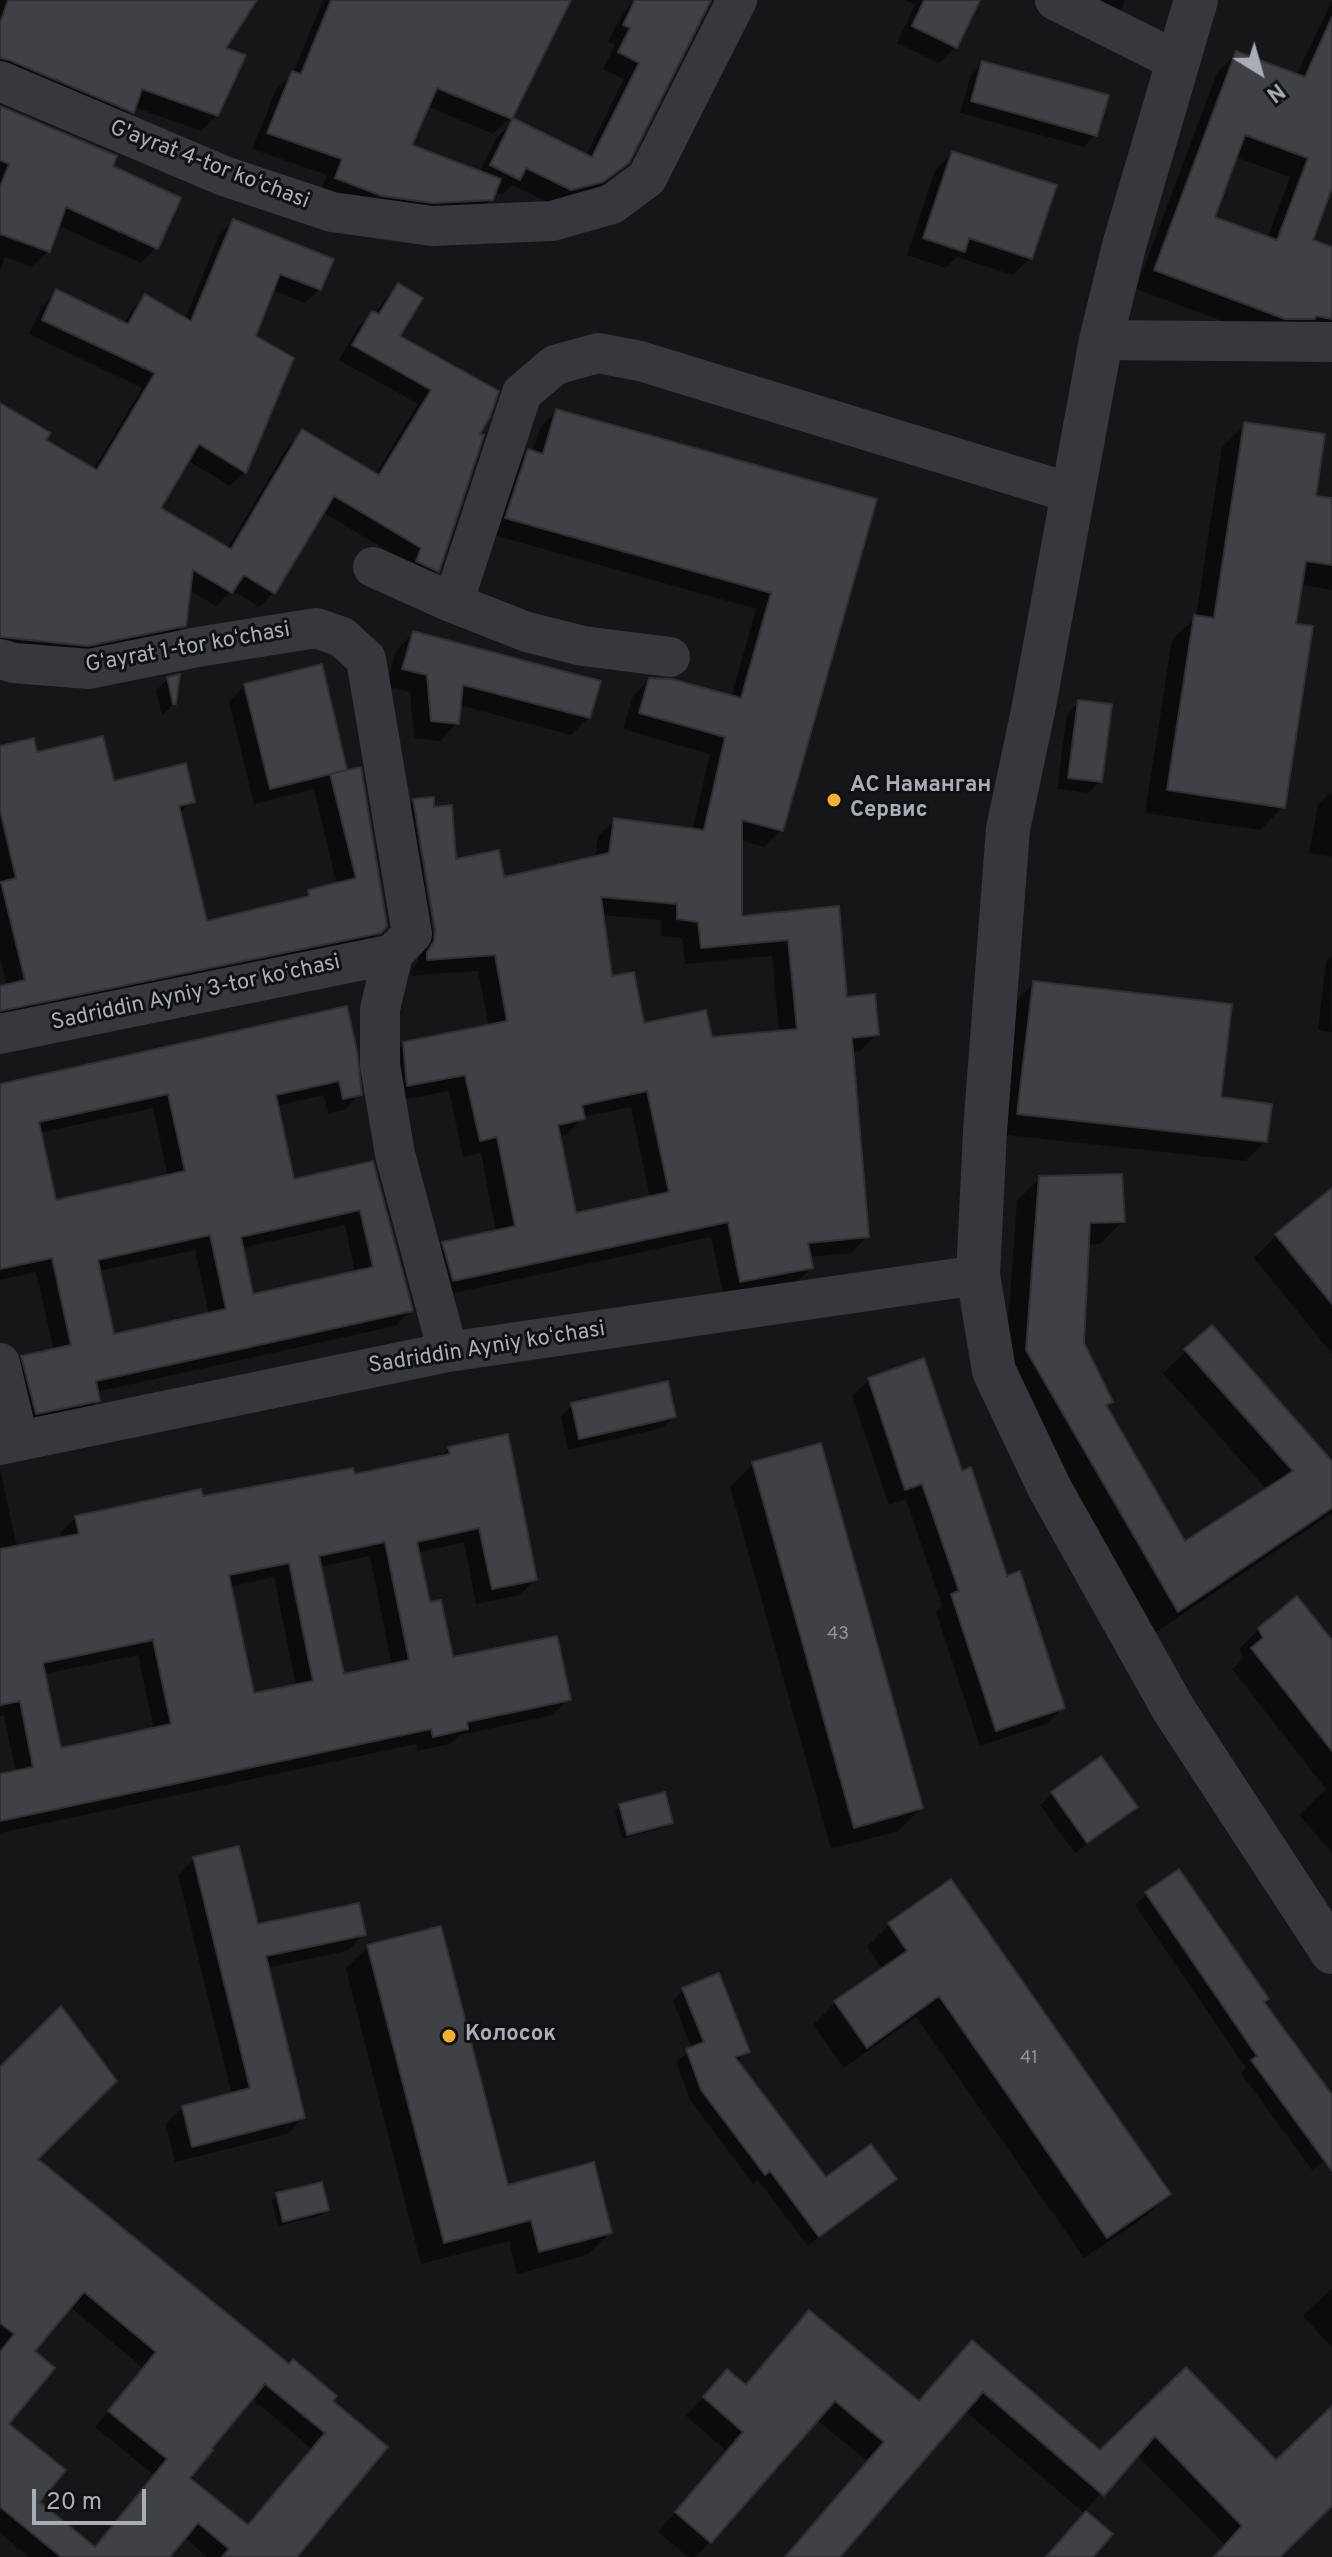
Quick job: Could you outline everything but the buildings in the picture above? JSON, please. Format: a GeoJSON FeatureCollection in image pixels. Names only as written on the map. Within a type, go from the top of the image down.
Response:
{"type":"FeatureCollection","features":[{"type":"Feature","properties":{"kind":"street","name":"G'ayrat 4-tor koʻchasi"},"geometry":{"type":"LineString","coordinates":[[0,81],[224,176],[323,209],[432,226],[552,221],[612,204],[647,178],[737,0]]}},
{"type":"Feature","properties":{"kind":"street"},"geometry":{"type":"LineString","coordinates":[[1055,0],[1179,62]]}},
{"type":"Feature","properties":{"kind":"street"},"geometry":{"type":"LineString","coordinates":[[1196,0],[1124,246],[1101,340],[1008,829],[985,1131],[978,1275],[994,1371],[1050,1489],[1174,1710],[1332,1952]]}},
{"type":"Feature","properties":{"kind":"street"},"geometry":{"type":"LineString","coordinates":[[1101,340],[1332,342]]}},
{"type":"Feature","properties":{"kind":"street"},"geometry":{"type":"LineString","coordinates":[[453,603],[522,393],[555,365],[598,353],[640,361],[1074,494]]}},
{"type":"Feature","properties":{"kind":"street"},"geometry":{"type":"LineString","coordinates":[[373,567],[527,632],[569,642],[670,657]]}},
{"type":"Feature","properties":{"kind":"street","name":"Gʻayrat 1-tor koʻchasi"},"geometry":{"type":"LineString","coordinates":[[0,659],[14,663],[89,669],[316,628],[342,637],[366,659],[412,934],[393,954]]}},
{"type":"Feature","properties":{"kind":"street"},"geometry":{"type":"LineString","coordinates":[[393,954],[380,1009],[380,1065],[395,1154],[448,1352]]}},
{"type":"Feature","properties":{"kind":"street","name":"Sadriddin Ayniy 3-tor koʻchasi"},"geometry":{"type":"LineString","coordinates":[[0,1034],[393,954]]}},
{"type":"Feature","properties":{"kind":"street","name":"Sadriddin Ayniy koʻchasi"},"geometry":{"type":"LineString","coordinates":[[9,1442],[448,1352],[978,1275]]}},
{"type":"Feature","properties":{"kind":"street"},"geometry":{"type":"LineString","coordinates":[[0,1363],[9,1442]]}},
{"type":"Feature","properties":{"kind":"place","name":"АС Наманган Сервис"},"geometry":{"type":"Point","coordinates":[834,800]}},
{"type":"Feature","properties":{"kind":"place","name":"Колосок"},"geometry":{"type":"Point","coordinates":[449,2036]}}]}
